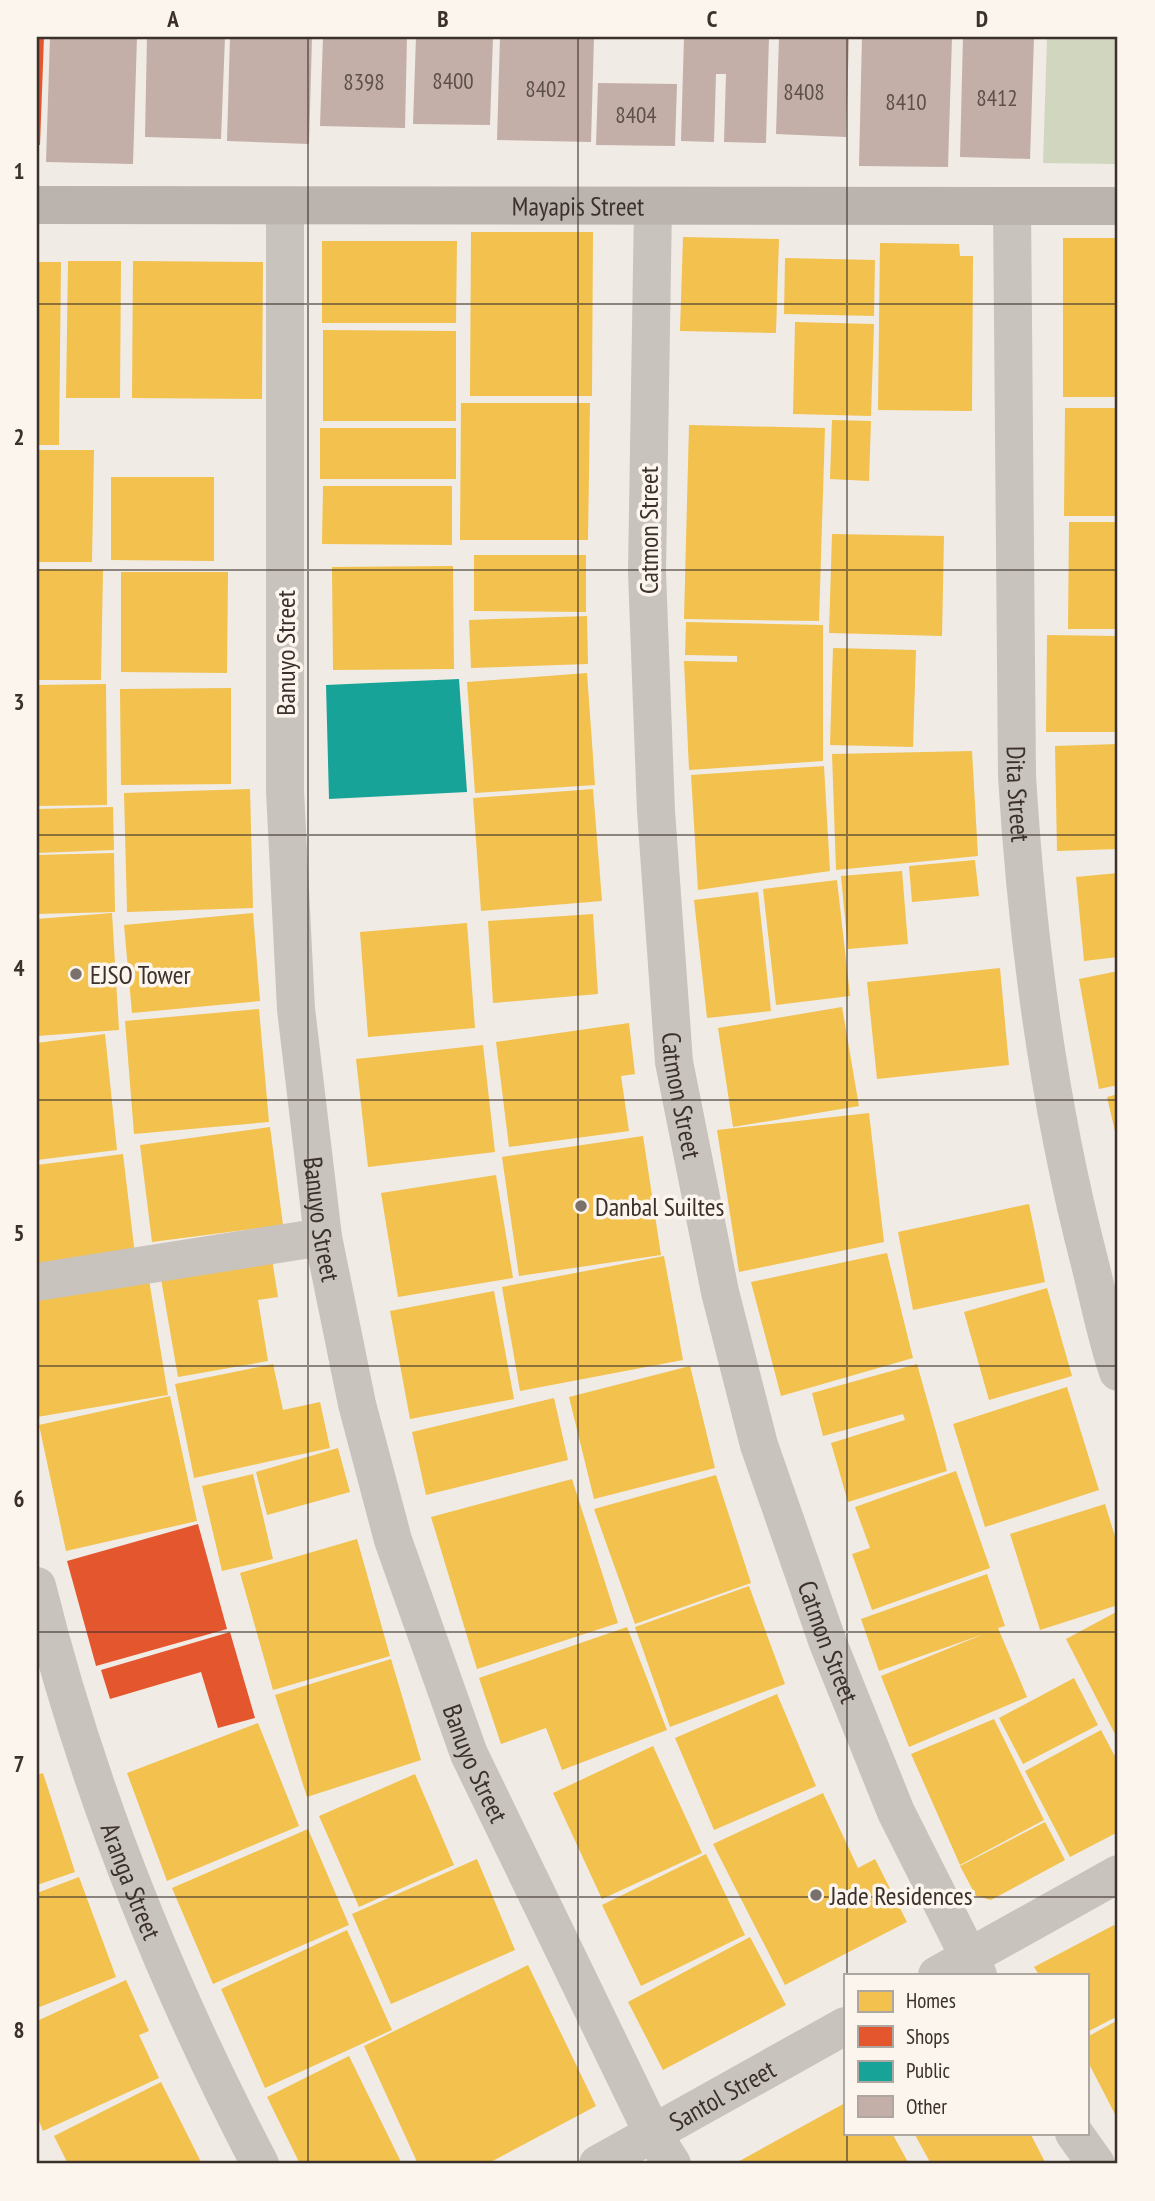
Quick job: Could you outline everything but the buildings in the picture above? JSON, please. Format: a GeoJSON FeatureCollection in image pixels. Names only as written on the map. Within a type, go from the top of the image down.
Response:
{"type":"FeatureCollection","features":[{"type":"Feature","properties":{"kind":"street","name":"Mayapis Street"},"geometry":{"type":"LineString","coordinates":[[37,205],[1118,206]]}},
{"type":"Feature","properties":{"kind":"street","name":"Banuyo Street"},"geometry":{"type":"LineString","coordinates":[[285,206],[285,791],[296,1009],[323,1237],[356,1404],[390,1528],[469,1754],[662,2149]]}},
{"type":"Feature","properties":{"kind":"street","name":"Catmon Street"},"geometry":{"type":"LineString","coordinates":[[653,206],[647,572],[656,811],[674,1062],[720,1292],[759,1445],[828,1643],[961,1969]]}},
{"type":"Feature","properties":{"kind":"street","name":"Dita Street"},"geometry":{"type":"LineString","coordinates":[[1013,206],[1017,776],[1023,868],[1045,1060],[1076,1209],[1118,1372]]}},
{"type":"Feature","properties":{"kind":"street"},"geometry":{"type":"LineString","coordinates":[[37,1282],[323,1237]]}},
{"type":"Feature","properties":{"kind":"street","name":"Aranga Street"},"geometry":{"type":"LineString","coordinates":[[37,1586],[97,1796],[211,2070],[260,2164]]}},
{"type":"Feature","properties":{"kind":"street"},"geometry":{"type":"LineString","coordinates":[[961,1969],[1118,1874]]}},
{"type":"Feature","properties":{"kind":"street","name":"Santol Street"},"geometry":{"type":"LineString","coordinates":[[598,2164],[662,2149],[844,2027]]}},
{"type":"Feature","properties":{"kind":"street"},"geometry":{"type":"LineString","coordinates":[[1075,2134],[1096,2164]]}},
{"type":"Feature","properties":{"kind":"green space"},"geometry":{"type":"Polygon","coordinates":[[[1047,37],[1118,37],[1115,164],[1043,163],[1047,37]]]}},
{"type":"Feature","properties":{"kind":"place","name":"EJSO Tower"},"geometry":{"type":"Point","coordinates":[76,974]}},
{"type":"Feature","properties":{"kind":"place","name":"Danbal Suiltes"},"geometry":{"type":"Point","coordinates":[581,1206]}},
{"type":"Feature","properties":{"kind":"place","name":"Jade Residences"},"geometry":{"type":"Point","coordinates":[816,1895]}}]}
